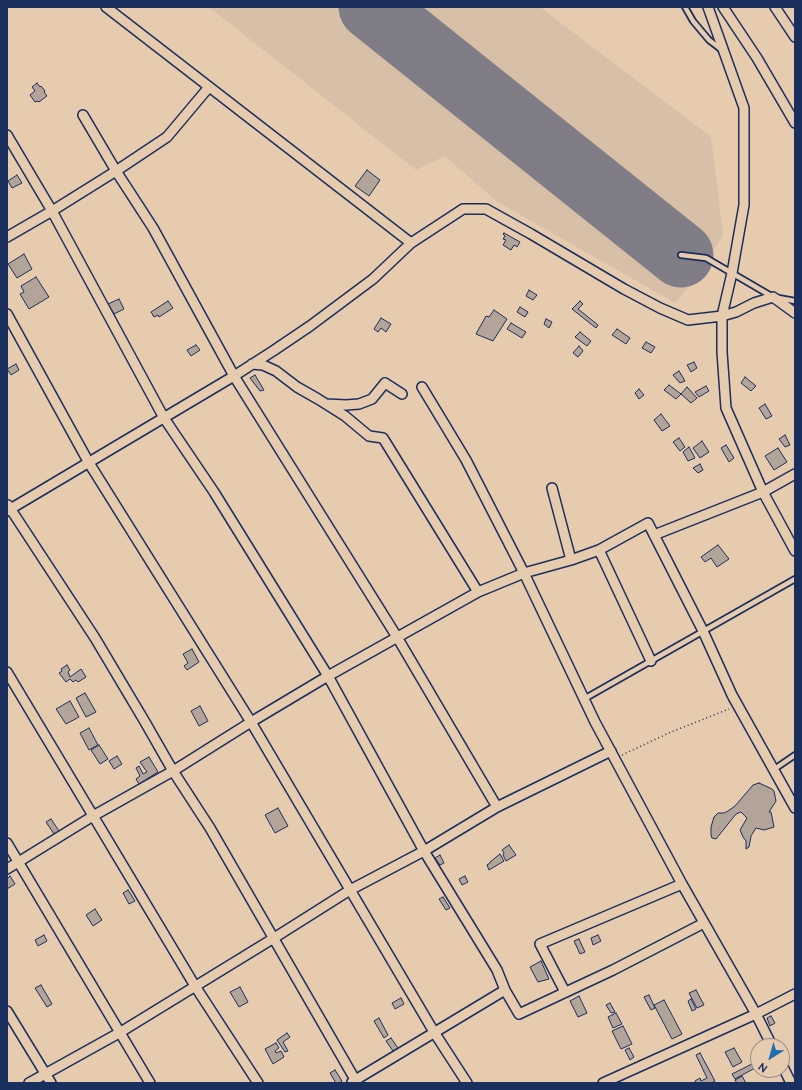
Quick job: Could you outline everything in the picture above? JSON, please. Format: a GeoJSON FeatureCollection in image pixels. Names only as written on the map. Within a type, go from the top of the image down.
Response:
{"type":"FeatureCollection","features":[{"type":"Feature","properties":{"kind":"street"},"geometry":{"type":"LineString","coordinates":[[106,7],[411,243]]}},
{"type":"Feature","properties":{"kind":"street"},"geometry":{"type":"LineString","coordinates":[[708,7],[744,108],[744,205],[732,273],[722,316],[722,352],[726,408],[763,492],[795,551]]}},
{"type":"Feature","properties":{"kind":"street"},"geometry":{"type":"LineString","coordinates":[[723,7],[757,58],[795,123]]}},
{"type":"Feature","properties":{"kind":"street"},"geometry":{"type":"LineString","coordinates":[[775,7],[795,37]]}},
{"type":"Feature","properties":{"kind":"street"},"geometry":{"type":"LineString","coordinates":[[7,237],[116,171],[167,137],[209,87]]}},
{"type":"Feature","properties":{"kind":"street"},"geometry":{"type":"LineString","coordinates":[[83,115],[116,171],[153,228],[234,376],[397,637],[497,807]]}},
{"type":"Feature","properties":{"kind":"street"},"geometry":{"type":"LineString","coordinates":[[7,135],[52,211],[164,418],[214,492],[328,676],[424,851],[497,970],[505,990],[519,1014],[613,970],[704,923]]}},
{"type":"Feature","properties":{"kind":"street"},"geometry":{"type":"LineString","coordinates":[[505,990],[434,1032],[355,1082],[210,828],[173,771],[95,638],[8,508],[89,463],[234,376],[310,326],[373,279],[411,243],[463,209],[486,209],[624,289],[660,308],[688,320],[722,316],[773,297],[795,313]]}},
{"type":"Feature","properties":{"kind":"street"},"geometry":{"type":"LineString","coordinates":[[7,314],[89,463],[251,722],[434,1032],[467,1083]]}},
{"type":"Feature","properties":{"kind":"street"},"geometry":{"type":"LineString","coordinates":[[252,364],[263,365],[276,371],[297,387],[345,416],[369,436],[383,438],[478,592]]}},
{"type":"Feature","properties":{"kind":"street"},"geometry":{"type":"LineString","coordinates":[[325,404],[346,406],[359,404],[372,399],[385,383],[402,394]]}},
{"type":"Feature","properties":{"kind":"street"},"geometry":{"type":"LineString","coordinates":[[422,387],[466,460],[524,573],[584,699],[613,755],[682,884],[756,1014],[768,1038]]}},
{"type":"Feature","properties":{"kind":"street"},"geometry":{"type":"LineString","coordinates":[[654,535],[763,492],[795,474]]}},
{"type":"Feature","properties":{"kind":"street"},"geometry":{"type":"LineString","coordinates":[[552,488],[571,560]]}},
{"type":"Feature","properties":{"kind":"street"},"geometry":{"type":"LineString","coordinates":[[7,869],[94,816],[173,771],[328,676],[478,592],[524,573],[571,560],[598,550],[648,523],[738,705],[795,808]]}},
{"type":"Feature","properties":{"kind":"street"},"geometry":{"type":"LineString","coordinates":[[598,550],[651,661]]}},
{"type":"Feature","properties":{"kind":"street"},"geometry":{"type":"LineString","coordinates":[[7,672],[195,986],[258,1083]]}},
{"type":"Feature","properties":{"kind":"street"},"geometry":{"type":"LineString","coordinates":[[29,1083],[119,1033],[350,890],[424,851],[497,807],[613,755]]}},
{"type":"Feature","properties":{"kind":"street"},"geometry":{"type":"LineString","coordinates":[[7,843],[150,1083]]}},
{"type":"Feature","properties":{"kind":"street"},"geometry":{"type":"LineString","coordinates":[[566,992],[540,944],[682,884]]}},
{"type":"Feature","properties":{"kind":"street"},"geometry":{"type":"LineString","coordinates":[[608,1082],[756,1014],[795,994]]}},
{"type":"Feature","properties":{"kind":"street"},"geometry":{"type":"LineString","coordinates":[[7,1011],[51,1083]]}},
{"type":"Feature","properties":{"kind":"lane"},"geometry":{"type":"LineString","coordinates":[[685,7],[693,21],[709,40],[723,51]]}},
{"type":"Feature","properties":{"kind":"lane"},"geometry":{"type":"LineString","coordinates":[[681,255],[706,258],[773,297],[795,301]]}},
{"type":"Feature","properties":{"kind":"lane"},"geometry":{"type":"LineString","coordinates":[[584,699],[795,579]]}},
{"type":"Feature","properties":{"kind":"lane"},"geometry":{"type":"LineString","coordinates":[[773,770],[795,755]]}},
{"type":"Feature","properties":{"kind":"path"},"geometry":{"type":"LineString","coordinates":[[613,755],[738,705]]}},
{"type":"Feature","properties":{"kind":"shaded area"},"geometry":{"type":"Polygon","coordinates":[[[209,7],[540,7],[711,137],[723,235],[695,280],[675,303],[496,201],[445,156],[416,170],[209,7]]]}},
{"type":"Feature","properties":{"kind":"building"},"geometry":{"type":"Polygon","coordinates":[[[37,83],[45,91],[44,92],[47,96],[39,102],[35,102],[30,95],[35,91],[32,87],[37,83]]]}},
{"type":"Feature","properties":{"kind":"building"},"geometry":{"type":"Polygon","coordinates":[[[367,170],[380,180],[369,196],[355,186],[367,170]]]}},
{"type":"Feature","properties":{"kind":"building"},"geometry":{"type":"Polygon","coordinates":[[[17,175],[22,183],[12,188],[8,181],[17,175]]]}},
{"type":"Feature","properties":{"kind":"building"},"geometry":{"type":"Polygon","coordinates":[[[504,233],[520,242],[517,247],[514,245],[511,250],[503,245],[506,240],[503,239],[505,236],[503,234],[504,233]]]}},
{"type":"Feature","properties":{"kind":"building"},"geometry":{"type":"Polygon","coordinates":[[[24,254],[32,269],[17,278],[8,264],[24,254]]]}},
{"type":"Feature","properties":{"kind":"building"},"geometry":{"type":"Polygon","coordinates":[[[36,277],[49,297],[29,309],[20,294],[24,292],[21,286],[36,277]]]}},
{"type":"Feature","properties":{"kind":"building"},"geometry":{"type":"Polygon","coordinates":[[[529,290],[537,295],[533,300],[526,296],[529,290]]]}},
{"type":"Feature","properties":{"kind":"building"},"geometry":{"type":"Polygon","coordinates":[[[119,299],[124,309],[114,314],[108,304],[119,299]]]}},
{"type":"Feature","properties":{"kind":"building"},"geometry":{"type":"Polygon","coordinates":[[[168,301],[173,308],[159,317],[158,315],[154,317],[151,312],[168,301]]]}},
{"type":"Feature","properties":{"kind":"building"},"geometry":{"type":"Polygon","coordinates":[[[580,301],[583,304],[578,309],[598,325],[596,328],[572,309],[580,301]]]}},
{"type":"Feature","properties":{"kind":"building"},"geometry":{"type":"Polygon","coordinates":[[[520,307],[528,312],[525,317],[517,312],[520,307]]]}},
{"type":"Feature","properties":{"kind":"building"},"geometry":{"type":"Polygon","coordinates":[[[494,310],[507,319],[493,341],[476,334],[486,316],[489,317],[494,310]]]}},
{"type":"Feature","properties":{"kind":"building"},"geometry":{"type":"Polygon","coordinates":[[[381,318],[391,324],[386,332],[381,328],[378,332],[374,329],[381,318]]]}},
{"type":"Feature","properties":{"kind":"building"},"geometry":{"type":"Polygon","coordinates":[[[546,319],[552,322],[549,328],[544,324],[546,319]]]}},
{"type":"Feature","properties":{"kind":"building"},"geometry":{"type":"Polygon","coordinates":[[[511,323],[526,332],[522,338],[507,329],[511,323]]]}},
{"type":"Feature","properties":{"kind":"building"},"geometry":{"type":"Polygon","coordinates":[[[617,329],[630,338],[626,344],[612,335],[617,329]]]}},
{"type":"Feature","properties":{"kind":"building"},"geometry":{"type":"Polygon","coordinates":[[[580,332],[591,341],[587,346],[575,337],[580,332]]]}},
{"type":"Feature","properties":{"kind":"building"},"geometry":{"type":"Polygon","coordinates":[[[646,342],[655,347],[651,353],[642,348],[646,342]]]}},
{"type":"Feature","properties":{"kind":"building"},"geometry":{"type":"Polygon","coordinates":[[[196,345],[200,350],[191,356],[187,350],[196,345]]]}},
{"type":"Feature","properties":{"kind":"building"},"geometry":{"type":"Polygon","coordinates":[[[579,346],[583,351],[578,357],[573,353],[579,346]]]}},
{"type":"Feature","properties":{"kind":"building"},"geometry":{"type":"Polygon","coordinates":[[[694,362],[697,368],[691,372],[687,365],[694,362]]]}},
{"type":"Feature","properties":{"kind":"building"},"geometry":{"type":"Polygon","coordinates":[[[16,364],[19,370],[11,375],[7,369],[16,364]]]}},
{"type":"Feature","properties":{"kind":"building"},"geometry":{"type":"Polygon","coordinates":[[[679,371],[685,381],[680,383],[673,375],[679,371]]]}},
{"type":"Feature","properties":{"kind":"building"},"geometry":{"type":"Polygon","coordinates":[[[255,375],[264,390],[260,391],[250,378],[255,375]]]}},
{"type":"Feature","properties":{"kind":"building"},"geometry":{"type":"Polygon","coordinates":[[[745,377],[756,386],[751,391],[741,383],[745,377]]]}},
{"type":"Feature","properties":{"kind":"building"},"geometry":{"type":"Polygon","coordinates":[[[669,385],[681,394],[676,399],[664,390],[669,385]]]}},
{"type":"Feature","properties":{"kind":"building"},"geometry":{"type":"Polygon","coordinates":[[[706,386],[709,391],[699,397],[695,392],[706,386]]]}},
{"type":"Feature","properties":{"kind":"building"},"geometry":{"type":"Polygon","coordinates":[[[687,387],[697,398],[691,403],[681,394],[687,387]]]}},
{"type":"Feature","properties":{"kind":"building"},"geometry":{"type":"Polygon","coordinates":[[[639,389],[644,395],[639,399],[635,393],[639,389]]]}},
{"type":"Feature","properties":{"kind":"building"},"geometry":{"type":"Polygon","coordinates":[[[765,404],[772,416],[766,419],[759,408],[765,404]]]}},
{"type":"Feature","properties":{"kind":"building"},"geometry":{"type":"Polygon","coordinates":[[[661,414],[670,426],[662,431],[654,420],[661,414]]]}},
{"type":"Feature","properties":{"kind":"building"},"geometry":{"type":"Polygon","coordinates":[[[785,435],[790,445],[785,447],[779,439],[785,435]]]}},
{"type":"Feature","properties":{"kind":"building"},"geometry":{"type":"Polygon","coordinates":[[[679,438],[685,447],[680,451],[673,442],[679,438]]]}},
{"type":"Feature","properties":{"kind":"building"},"geometry":{"type":"Polygon","coordinates":[[[702,441],[709,452],[700,458],[693,448],[702,441]]]}},
{"type":"Feature","properties":{"kind":"building"},"geometry":{"type":"Polygon","coordinates":[[[726,445],[734,458],[729,462],[721,448],[726,445]]]}},
{"type":"Feature","properties":{"kind":"building"},"geometry":{"type":"Polygon","coordinates":[[[689,447],[695,458],[688,461],[683,452],[689,447]]]}},
{"type":"Feature","properties":{"kind":"building"},"geometry":{"type":"Polygon","coordinates":[[[778,448],[787,462],[774,470],[765,456],[778,448]]]}},
{"type":"Feature","properties":{"kind":"building"},"geometry":{"type":"Polygon","coordinates":[[[700,464],[703,470],[698,473],[693,468],[700,464]]]}},
{"type":"Feature","properties":{"kind":"building"},"geometry":{"type":"Polygon","coordinates":[[[718,545],[729,559],[717,567],[711,558],[705,562],[701,557],[718,545]]]}},
{"type":"Feature","properties":{"kind":"building"},"geometry":{"type":"Polygon","coordinates":[[[192,649],[199,662],[187,670],[184,666],[188,663],[183,654],[192,649]]]}},
{"type":"Feature","properties":{"kind":"building"},"geometry":{"type":"Polygon","coordinates":[[[67,665],[70,670],[68,672],[70,677],[81,669],[86,677],[78,682],[76,680],[73,682],[70,679],[66,682],[59,673],[62,671],[61,669],[67,665]]]}},
{"type":"Feature","properties":{"kind":"building"},"geometry":{"type":"Polygon","coordinates":[[[85,693],[96,712],[86,717],[76,698],[85,693]]]}},
{"type":"Feature","properties":{"kind":"building"},"geometry":{"type":"Polygon","coordinates":[[[70,701],[79,717],[66,724],[56,709],[70,701]]]}},
{"type":"Feature","properties":{"kind":"building"},"geometry":{"type":"Polygon","coordinates":[[[200,706],[208,721],[199,726],[191,711],[200,706]]]}},
{"type":"Feature","properties":{"kind":"building"},"geometry":{"type":"Polygon","coordinates":[[[89,728],[98,745],[89,750],[80,733],[89,728]]]}},
{"type":"Feature","properties":{"kind":"building"},"geometry":{"type":"Polygon","coordinates":[[[99,745],[108,759],[100,764],[91,750],[99,745]]]}},
{"type":"Feature","properties":{"kind":"building"},"geometry":{"type":"Polygon","coordinates":[[[117,756],[122,764],[114,769],[109,761],[117,756]]]}},
{"type":"Feature","properties":{"kind":"building"},"geometry":{"type":"Polygon","coordinates":[[[149,757],[158,772],[139,784],[136,779],[140,776],[136,768],[139,766],[143,774],[147,772],[140,762],[149,757]]]}},
{"type":"Feature","properties":{"kind":"building"},"geometry":{"type":"Polygon","coordinates":[[[759,783],[774,791],[776,801],[769,812],[771,812],[774,827],[764,830],[756,828],[751,836],[749,847],[746,849],[746,841],[740,830],[747,818],[741,812],[736,814],[716,839],[712,838],[711,827],[714,817],[718,813],[724,813],[735,806],[753,785],[759,783]]]}},
{"type":"Feature","properties":{"kind":"building"},"geometry":{"type":"Polygon","coordinates":[[[278,808],[288,826],[275,833],[265,815],[278,808]]]}},
{"type":"Feature","properties":{"kind":"building"},"geometry":{"type":"Polygon","coordinates":[[[51,819],[59,831],[54,834],[46,822],[51,819]]]}},
{"type":"Feature","properties":{"kind":"building"},"geometry":{"type":"Polygon","coordinates":[[[509,845],[516,855],[506,861],[502,850],[509,845]]]}},
{"type":"Feature","properties":{"kind":"building"},"geometry":{"type":"Polygon","coordinates":[[[500,854],[504,861],[489,870],[487,865],[500,854]]]}},
{"type":"Feature","properties":{"kind":"building"},"geometry":{"type":"Polygon","coordinates":[[[440,855],[444,863],[440,865],[435,858],[440,855]]]}},
{"type":"Feature","properties":{"kind":"building"},"geometry":{"type":"Polygon","coordinates":[[[10,876],[15,884],[7,889],[7,879],[10,876]]]}},
{"type":"Feature","properties":{"kind":"building"},"geometry":{"type":"Polygon","coordinates":[[[465,876],[468,882],[462,885],[459,879],[465,876]]]}},
{"type":"Feature","properties":{"kind":"building"},"geometry":{"type":"Polygon","coordinates":[[[128,890],[135,901],[129,904],[123,893],[128,890]]]}},
{"type":"Feature","properties":{"kind":"building"},"geometry":{"type":"Polygon","coordinates":[[[443,897],[450,908],[446,910],[439,899],[443,897]]]}},
{"type":"Feature","properties":{"kind":"building"},"geometry":{"type":"Polygon","coordinates":[[[95,909],[102,920],[93,926],[86,915],[95,909]]]}},
{"type":"Feature","properties":{"kind":"building"},"geometry":{"type":"Polygon","coordinates":[[[44,935],[47,941],[38,946],[35,940],[44,935]]]}},
{"type":"Feature","properties":{"kind":"building"},"geometry":{"type":"Polygon","coordinates":[[[598,935],[601,941],[593,945],[591,938],[598,935]]]}},
{"type":"Feature","properties":{"kind":"building"},"geometry":{"type":"Polygon","coordinates":[[[579,939],[585,952],[580,954],[574,941],[579,939]]]}},
{"type":"Feature","properties":{"kind":"building"},"geometry":{"type":"Polygon","coordinates":[[[541,961],[549,979],[538,982],[530,967],[541,961]]]}},
{"type":"Feature","properties":{"kind":"building"},"geometry":{"type":"Polygon","coordinates":[[[41,985],[52,1004],[47,1007],[35,988],[41,985]]]}},
{"type":"Feature","properties":{"kind":"building"},"geometry":{"type":"Polygon","coordinates":[[[240,987],[248,1002],[239,1007],[230,992],[240,987]]]}},
{"type":"Feature","properties":{"kind":"building"},"geometry":{"type":"Polygon","coordinates":[[[696,990],[704,1005],[697,1008],[689,993],[696,990]]]}},
{"type":"Feature","properties":{"kind":"building"},"geometry":{"type":"Polygon","coordinates":[[[649,995],[655,1008],[651,1010],[644,997],[649,995]]]}},
{"type":"Feature","properties":{"kind":"building"},"geometry":{"type":"Polygon","coordinates":[[[579,996],[587,1013],[578,1017],[570,1001],[579,996]]]}},
{"type":"Feature","properties":{"kind":"building"},"geometry":{"type":"Polygon","coordinates":[[[401,998],[404,1004],[395,1009],[392,1003],[401,998]]]}},
{"type":"Feature","properties":{"kind":"building"},"geometry":{"type":"Polygon","coordinates":[[[691,999],[696,1009],[692,1011],[688,1001],[691,999]]]}},
{"type":"Feature","properties":{"kind":"building"},"geometry":{"type":"Polygon","coordinates":[[[664,1000],[682,1034],[672,1039],[654,1005],[664,1000]]]}},
{"type":"Feature","properties":{"kind":"building"},"geometry":{"type":"Polygon","coordinates":[[[610,1003],[615,1012],[611,1013],[606,1005],[610,1003]]]}},
{"type":"Feature","properties":{"kind":"building"},"geometry":{"type":"Polygon","coordinates":[[[616,1013],[622,1024],[613,1028],[608,1017],[616,1013]]]}},
{"type":"Feature","properties":{"kind":"building"},"geometry":{"type":"Polygon","coordinates":[[[771,1016],[775,1023],[770,1026],[767,1018],[771,1016]]]}},
{"type":"Feature","properties":{"kind":"building"},"geometry":{"type":"Polygon","coordinates":[[[379,1018],[388,1035],[384,1038],[374,1021],[379,1018]]]}},
{"type":"Feature","properties":{"kind":"building"},"geometry":{"type":"Polygon","coordinates":[[[623,1026],[632,1044],[621,1049],[612,1031],[623,1026]]]}},
{"type":"Feature","properties":{"kind":"building"},"geometry":{"type":"Polygon","coordinates":[[[287,1033],[290,1037],[283,1042],[288,1051],[285,1052],[277,1040],[287,1033]]]}},
{"type":"Feature","properties":{"kind":"building"},"geometry":{"type":"Polygon","coordinates":[[[391,1038],[398,1048],[393,1051],[386,1041],[391,1038]]]}},
{"type":"Feature","properties":{"kind":"building"},"geometry":{"type":"Polygon","coordinates":[[[276,1043],[279,1048],[275,1051],[276,1053],[281,1051],[284,1057],[273,1064],[265,1049],[276,1043]]]}},
{"type":"Feature","properties":{"kind":"building"},"geometry":{"type":"Polygon","coordinates":[[[629,1048],[634,1057],[630,1060],[625,1050],[629,1048]]]}},
{"type":"Feature","properties":{"kind":"building"},"geometry":{"type":"Polygon","coordinates":[[[734,1048],[742,1062],[733,1067],[725,1052],[734,1048]]]}},
{"type":"Feature","properties":{"kind":"building"},"geometry":{"type":"Polygon","coordinates":[[[700,1053],[715,1081],[711,1083],[696,1083],[695,1081],[700,1078],[701,1081],[707,1078],[696,1055],[700,1053]]]}},
{"type":"Feature","properties":{"kind":"building"},"geometry":{"type":"Polygon","coordinates":[[[750,1065],[750,1071],[735,1079],[732,1074],[750,1065]]]}},
{"type":"Feature","properties":{"kind":"building"},"geometry":{"type":"Polygon","coordinates":[[[335,1070],[342,1081],[339,1083],[336,1083],[330,1073],[335,1070]]]}},
{"type":"Feature","properties":{"kind":"building"},"geometry":{"type":"Polygon","coordinates":[[[742,1076],[746,1083],[737,1083],[735,1080],[742,1076]]]}},
{"type":"Feature","properties":{"kind":"runway"},"geometry":{"type":"LineString","coordinates":[[371,7],[681,255]]}}]}
